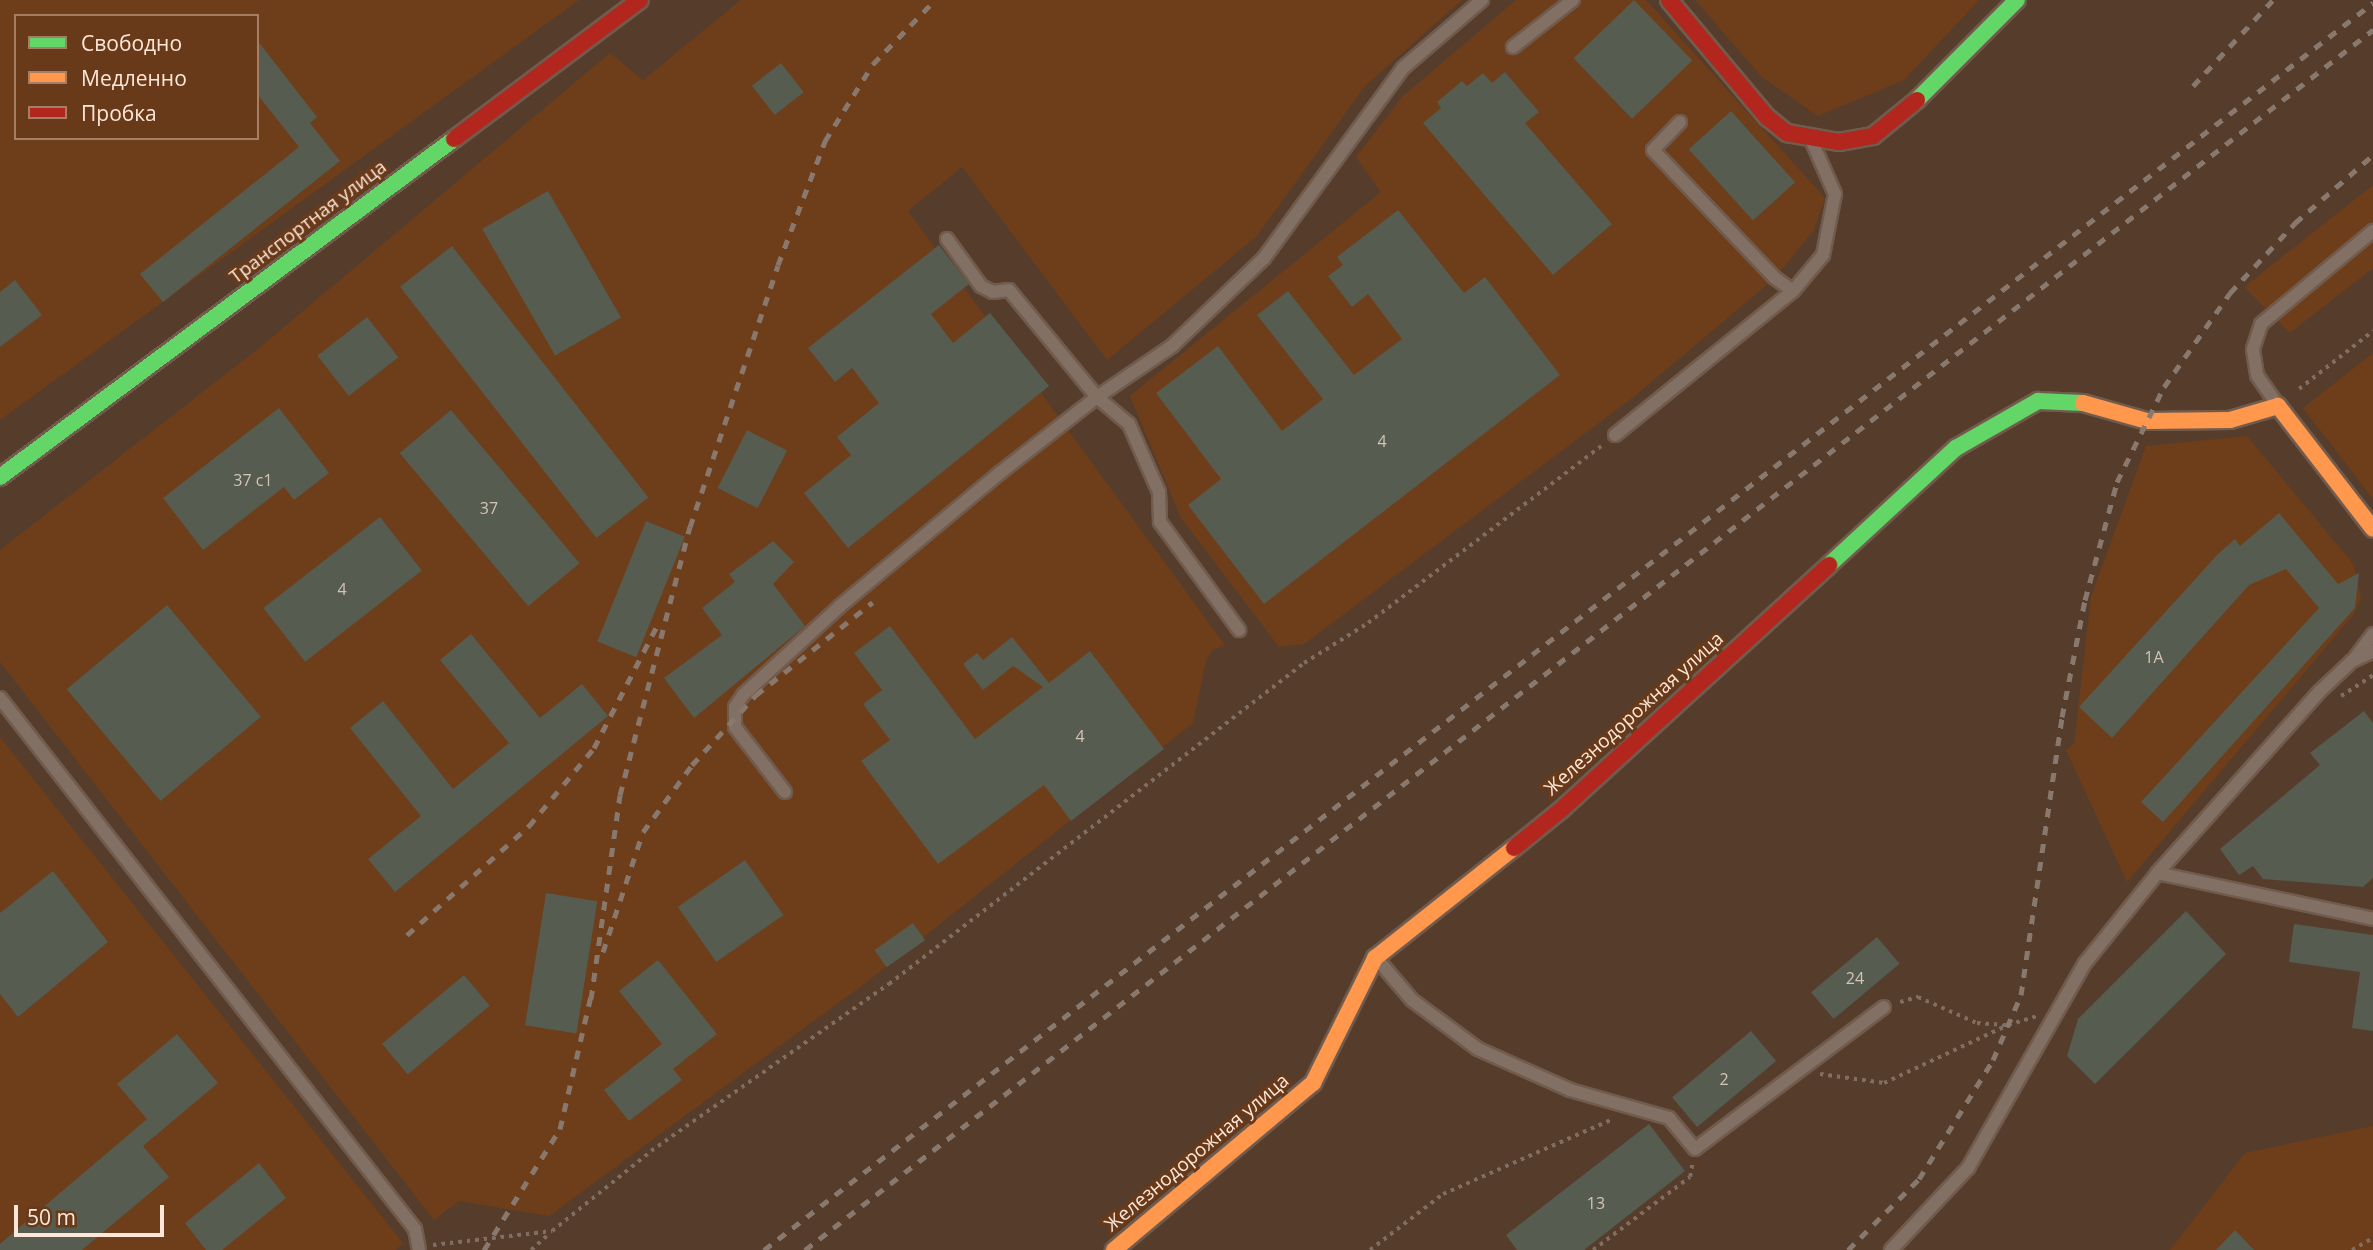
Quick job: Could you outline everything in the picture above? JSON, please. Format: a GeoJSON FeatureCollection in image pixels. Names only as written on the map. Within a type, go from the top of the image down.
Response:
{"type":"FeatureCollection","features":[{"type":"Feature","properties":{"kind":"street","name":"Транспортная улица"},"geometry":{"type":"LineString","coordinates":[[0,477],[640,0]]}},
{"type":"Feature","properties":{"kind":"street"},"geometry":{"type":"LineString","coordinates":[[1670,0],[1767,117],[1787,133],[1811,140],[1839,142],[1873,136],[1899,117],[2017,0]]}},
{"type":"Feature","properties":{"kind":"street","name":"Железнодорожная улица"},"geometry":{"type":"LineString","coordinates":[[1114,1250],[1313,1083],[1375,957],[1562,809],[1956,449],[2038,401],[2076,401],[2147,421],[2230,420],[2278,406]]}},
{"type":"Feature","properties":{"kind":"street"},"geometry":{"type":"LineString","coordinates":[[2278,406],[2373,529]]}},
{"type":"Feature","properties":{"kind":"lane"},"geometry":{"type":"LineString","coordinates":[[785,792],[734,727],[735,707],[743,695],[839,606],[1097,397],[1172,346],[1264,258],[1404,68],[1482,0]]}},
{"type":"Feature","properties":{"kind":"lane"},"geometry":{"type":"LineString","coordinates":[[1513,47],[1573,0]]}},
{"type":"Feature","properties":{"kind":"lane"},"geometry":{"type":"LineString","coordinates":[[1680,122],[1653,150],[1775,278],[1794,291]]}},
{"type":"Feature","properties":{"kind":"lane"},"geometry":{"type":"LineString","coordinates":[[1615,435],[1794,291],[1823,255],[1835,194],[1811,140]]}},
{"type":"Feature","properties":{"kind":"lane"},"geometry":{"type":"LineString","coordinates":[[2278,406],[2257,375],[2253,349],[2261,324],[2373,231]]}},
{"type":"Feature","properties":{"kind":"lane"},"geometry":{"type":"LineString","coordinates":[[947,239],[981,286],[993,292],[1009,290],[1097,397],[1129,424],[1159,492],[1160,522],[1239,630]]}},
{"type":"Feature","properties":{"kind":"lane"},"geometry":{"type":"LineString","coordinates":[[1891,1250],[1968,1168],[2055,1011],[2085,963],[2157,873],[2352,661],[2373,634]]}},
{"type":"Feature","properties":{"kind":"lane"},"geometry":{"type":"LineString","coordinates":[[2352,661],[2373,651]]}},
{"type":"Feature","properties":{"kind":"lane"},"geometry":{"type":"LineString","coordinates":[[0,698],[415,1229],[420,1248]]}},
{"type":"Feature","properties":{"kind":"lane"},"geometry":{"type":"LineString","coordinates":[[2157,873],[2373,919]]}},
{"type":"Feature","properties":{"kind":"lane"},"geometry":{"type":"LineString","coordinates":[[1375,957],[1412,1000],[1478,1049],[1570,1090],[1669,1118],[1695,1149],[1884,1007]]}},
{"type":"Feature","properties":{"kind":"path"},"geometry":{"type":"LineString","coordinates":[[2278,406],[2373,331]]}},
{"type":"Feature","properties":{"kind":"path"},"geometry":{"type":"LineString","coordinates":[[531,1250],[651,1151],[889,984],[1304,663],[1368,623],[1615,435]]}},
{"type":"Feature","properties":{"kind":"path"},"geometry":{"type":"LineString","coordinates":[[1884,1007],[1918,996],[1977,1023],[2008,1025]]}},
{"type":"Feature","properties":{"kind":"path"},"geometry":{"type":"LineString","coordinates":[[1798,1071],[1884,1083],[2008,1025],[2055,1011]]}},
{"type":"Feature","properties":{"kind":"path"},"geometry":{"type":"LineString","coordinates":[[1370,1250],[1443,1194],[1503,1171],[1566,1136],[1649,1111]]}},
{"type":"Feature","properties":{"kind":"path"},"geometry":{"type":"LineString","coordinates":[[1593,1250],[1690,1177],[1695,1149]]}},
{"type":"Feature","properties":{"kind":"path"},"geometry":{"type":"LineString","coordinates":[[420,1248],[552,1231]]}},
{"type":"Feature","properties":{"kind":"path"},"geometry":{"type":"LineString","coordinates":[[2352,1250],[2373,1238]]}},
{"type":"Feature","properties":{"kind":"shaded area"},"geometry":{"type":"Polygon","coordinates":[[[0,0],[579,0],[0,420],[0,0]]]}},
{"type":"Feature","properties":{"kind":"shaded area"},"geometry":{"type":"Polygon","coordinates":[[[741,0],[1462,0],[1365,86],[1257,236],[1107,360],[962,167],[908,211],[1225,645],[1213,650],[1206,661],[1193,723],[868,981],[549,1216],[459,1201],[434,1220],[0,662],[0,550],[258,349],[610,53],[643,80],[741,0]]]}},
{"type":"Feature","properties":{"kind":"shaded area"},"geometry":{"type":"Polygon","coordinates":[[[1516,0],[1646,0],[1825,198],[1814,230],[1775,278],[1636,395],[1304,644],[1279,647],[1181,518],[1130,396],[1381,192],[1356,157],[1403,96],[1516,0]]]}},
{"type":"Feature","properties":{"kind":"shaded area"},"geometry":{"type":"Polygon","coordinates":[[[1695,0],[1979,0],[1904,80],[1818,116],[1762,77],[1695,0]]]}},
{"type":"Feature","properties":{"kind":"shaded area"},"geometry":{"type":"Polygon","coordinates":[[[2373,185],[2373,268],[2290,333],[2244,287],[2373,185]]]}},
{"type":"Feature","properties":{"kind":"shaded area"},"geometry":{"type":"Polygon","coordinates":[[[2373,353],[2373,499],[2303,408],[2373,353]]]}},
{"type":"Feature","properties":{"kind":"shaded area"},"geometry":{"type":"Polygon","coordinates":[[[2247,436],[2354,565],[2361,598],[2354,614],[2127,882],[2066,750],[2074,744],[2091,597],[2146,446],[2247,436]]]}},
{"type":"Feature","properties":{"kind":"shaded area"},"geometry":{"type":"Polygon","coordinates":[[[0,737],[403,1243],[396,1250],[0,1250],[0,737]]]}},
{"type":"Feature","properties":{"kind":"shaded area"},"geometry":{"type":"Polygon","coordinates":[[[2373,1126],[2373,1250],[2170,1250],[2245,1153],[2373,1126]]]}},
{"type":"Feature","properties":{"kind":"building"},"geometry":{"type":"Polygon","coordinates":[[[1634,0],[1692,60],[1632,119],[1574,58],[1634,0]]]}},
{"type":"Feature","properties":{"kind":"building"},"geometry":{"type":"Polygon","coordinates":[[[259,43],[317,117],[310,123],[340,161],[163,302],[140,274],[299,147],[259,97],[259,43]]]}},
{"type":"Feature","properties":{"kind":"building"},"geometry":{"type":"Polygon","coordinates":[[[781,63],[804,92],[775,115],[752,86],[781,63]]]}},
{"type":"Feature","properties":{"kind":"building"},"geometry":{"type":"Polygon","coordinates":[[[1505,72],[1539,112],[1525,123],[1612,224],[1553,275],[1423,123],[1441,108],[1437,102],[1462,81],[1467,86],[1483,73],[1492,83],[1505,72]]]}},
{"type":"Feature","properties":{"kind":"building"},"geometry":{"type":"Polygon","coordinates":[[[1731,111],[1795,182],[1753,220],[1689,149],[1731,111]]]}},
{"type":"Feature","properties":{"kind":"building"},"geometry":{"type":"Polygon","coordinates":[[[548,191],[621,317],[555,355],[482,229],[548,191]]]}},
{"type":"Feature","properties":{"kind":"building"},"geometry":{"type":"Polygon","coordinates":[[[1398,210],[1464,293],[1485,277],[1560,375],[1264,604],[1188,505],[1221,479],[1156,393],[1218,346],[1282,431],[1323,399],[1257,315],[1288,291],[1354,375],[1402,339],[1368,294],[1352,307],[1328,276],[1343,265],[1337,257],[1398,210]]]}},
{"type":"Feature","properties":{"kind":"building"},"geometry":{"type":"Polygon","coordinates":[[[939,245],[969,284],[931,314],[953,343],[990,313],[1049,386],[848,548],[804,493],[851,455],[837,437],[879,403],[852,368],[835,382],[808,348],[939,245]]]}},
{"type":"Feature","properties":{"kind":"building"},"geometry":{"type":"Polygon","coordinates":[[[452,246],[648,497],[596,538],[400,287],[452,246]]]}},
{"type":"Feature","properties":{"kind":"building"},"geometry":{"type":"Polygon","coordinates":[[[15,280],[42,315],[0,347],[0,292],[15,280]]]}},
{"type":"Feature","properties":{"kind":"building"},"geometry":{"type":"Polygon","coordinates":[[[367,317],[398,357],[349,396],[317,356],[367,317]]]}},
{"type":"Feature","properties":{"kind":"building"},"geometry":{"type":"Polygon","coordinates":[[[279,408],[329,473],[294,500],[284,487],[203,550],[163,498],[279,408]]]}},
{"type":"Feature","properties":{"kind":"building"},"geometry":{"type":"Polygon","coordinates":[[[451,410],[580,563],[528,606],[400,453],[451,410]]]}},
{"type":"Feature","properties":{"kind":"building"},"geometry":{"type":"Polygon","coordinates":[[[747,430],[787,450],[758,508],[717,488],[747,430]]]}},
{"type":"Feature","properties":{"kind":"building"},"geometry":{"type":"Polygon","coordinates":[[[2279,513],[2338,584],[2359,573],[2355,608],[2163,822],[2141,802],[2319,608],[2286,569],[2249,585],[2112,738],[2079,707],[2218,554],[2235,539],[2240,546],[2279,513]]]}},
{"type":"Feature","properties":{"kind":"building"},"geometry":{"type":"Polygon","coordinates":[[[380,517],[422,571],[305,662],[263,608],[380,517]]]}},
{"type":"Feature","properties":{"kind":"building"},"geometry":{"type":"Polygon","coordinates":[[[646,521],[685,537],[636,657],[597,642],[646,521]]]}},
{"type":"Feature","properties":{"kind":"building"},"geometry":{"type":"Polygon","coordinates":[[[773,541],[794,562],[773,584],[805,626],[694,718],[664,678],[722,635],[702,608],[735,582],[729,574],[773,541]]]}},
{"type":"Feature","properties":{"kind":"building"},"geometry":{"type":"Polygon","coordinates":[[[167,605],[261,717],[160,801],[67,689],[167,605]]]}},
{"type":"Feature","properties":{"kind":"building"},"geometry":{"type":"Polygon","coordinates":[[[890,626],[975,739],[1043,687],[1013,666],[983,690],[963,664],[977,653],[983,660],[1012,637],[1049,683],[1090,651],[1164,749],[1071,821],[1044,785],[938,864],[861,761],[890,740],[863,704],[882,690],[854,653],[890,626]]]}},
{"type":"Feature","properties":{"kind":"building"},"geometry":{"type":"Polygon","coordinates":[[[471,634],[540,718],[582,684],[608,716],[395,892],[368,859],[421,816],[350,728],[383,701],[453,789],[509,743],[440,660],[471,634]]]}},
{"type":"Feature","properties":{"kind":"building"},"geometry":{"type":"Polygon","coordinates":[[[2364,711],[2373,723],[2373,878],[2363,887],[2263,879],[2253,866],[2239,875],[2220,849],[2320,765],[2310,753],[2364,711]]]}},
{"type":"Feature","properties":{"kind":"building"},"geometry":{"type":"Polygon","coordinates":[[[745,860],[783,915],[716,962],[678,907],[745,860]]]}},
{"type":"Feature","properties":{"kind":"building"},"geometry":{"type":"Polygon","coordinates":[[[53,871],[108,942],[18,1017],[0,994],[0,913],[53,871]]]}},
{"type":"Feature","properties":{"kind":"building"},"geometry":{"type":"Polygon","coordinates":[[[546,893],[597,901],[576,1033],[525,1025],[546,893]]]}},
{"type":"Feature","properties":{"kind":"building"},"geometry":{"type":"Polygon","coordinates":[[[2186,911],[2226,954],[2095,1084],[2067,1056],[2078,1019],[2186,911]]]}},
{"type":"Feature","properties":{"kind":"building"},"geometry":{"type":"Polygon","coordinates":[[[913,923],[925,940],[887,967],[874,950],[913,923]]]}},
{"type":"Feature","properties":{"kind":"building"},"geometry":{"type":"Polygon","coordinates":[[[2294,924],[2373,935],[2373,1031],[2352,1028],[2360,972],[2289,962],[2294,924]]]}},
{"type":"Feature","properties":{"kind":"building"},"geometry":{"type":"Polygon","coordinates":[[[1877,937],[1899,964],[1834,1019],[1811,992],[1877,937]]]}},
{"type":"Feature","properties":{"kind":"building"},"geometry":{"type":"Polygon","coordinates":[[[658,960],[717,1034],[673,1069],[682,1080],[629,1121],[604,1090],[662,1044],[619,991],[658,960]]]}},
{"type":"Feature","properties":{"kind":"building"},"geometry":{"type":"Polygon","coordinates":[[[464,975],[490,1006],[408,1074],[382,1044],[464,975]]]}},
{"type":"Feature","properties":{"kind":"building"},"geometry":{"type":"Polygon","coordinates":[[[1751,1031],[1776,1061],[1697,1127],[1672,1097],[1751,1031]]]}},
{"type":"Feature","properties":{"kind":"building"},"geometry":{"type":"Polygon","coordinates":[[[177,1034],[218,1083],[143,1146],[169,1177],[82,1250],[0,1250],[0,1244],[147,1119],[117,1084],[177,1034]]]}},
{"type":"Feature","properties":{"kind":"building"},"geometry":{"type":"Polygon","coordinates":[[[1649,1124],[1685,1171],[1584,1250],[1517,1250],[1506,1235],[1649,1124]]]}},
{"type":"Feature","properties":{"kind":"building"},"geometry":{"type":"Polygon","coordinates":[[[259,1163],[286,1198],[222,1250],[206,1250],[185,1223],[259,1163]]]}},
{"type":"Feature","properties":{"kind":"building"},"geometry":{"type":"Polygon","coordinates":[[[2235,1230],[2254,1250],[2216,1250],[2235,1230]]]}},
{"type":"Feature","properties":{"kind":"railway"},"geometry":{"type":"LineString","coordinates":[[591,999],[620,795],[690,527],[778,265],[825,141],[873,64],[935,0]]}},
{"type":"Feature","properties":{"kind":"railway"},"geometry":{"type":"LineString","coordinates":[[2193,86],[2273,0]]}},
{"type":"Feature","properties":{"kind":"railway"},"geometry":{"type":"LineString","coordinates":[[764,1250],[2373,3]]}},
{"type":"Feature","properties":{"kind":"railway"},"geometry":{"type":"LineString","coordinates":[[805,1250],[2373,30]]}},
{"type":"Feature","properties":{"kind":"railway"},"geometry":{"type":"LineString","coordinates":[[1848,1250],[1919,1179],[1993,1060],[2021,995],[2062,717],[2085,600],[2117,482],[2164,387],[2230,293],[2295,223],[2373,155]]}},
{"type":"Feature","properties":{"kind":"railway"},"geometry":{"type":"LineString","coordinates":[[603,952],[643,832],[692,765],[756,695],[873,602]]}},
{"type":"Feature","properties":{"kind":"railway"},"geometry":{"type":"LineString","coordinates":[[407,935],[529,826],[594,748],[657,626]]}},
{"type":"Feature","properties":{"kind":"railway"},"geometry":{"type":"LineString","coordinates":[[484,1250],[560,1129],[592,992]]}},
{"type":"Feature","properties":{"kind":"traffic: fast"},"geometry":{"type":"LineString","coordinates":[[1917,100],[2017,0]]}},
{"type":"Feature","properties":{"kind":"traffic: fast"},"geometry":{"type":"LineString","coordinates":[[0,477],[454,139]]}},
{"type":"Feature","properties":{"kind":"traffic: fast"},"geometry":{"type":"LineString","coordinates":[[1829,565],[1956,448],[2038,401],[2083,403]]}},
{"type":"Feature","properties":{"kind":"traffic: slow"},"geometry":{"type":"LineString","coordinates":[[2083,403],[2147,421],[2230,420],[2278,406],[2373,529]]}},
{"type":"Feature","properties":{"kind":"traffic: slow"},"geometry":{"type":"LineString","coordinates":[[1114,1250],[1313,1083],[1375,958],[1514,848]]}},
{"type":"Feature","properties":{"kind":"traffic: jam"},"geometry":{"type":"LineString","coordinates":[[454,139],[640,0]]}},
{"type":"Feature","properties":{"kind":"traffic: jam"},"geometry":{"type":"LineString","coordinates":[[1669,0],[1767,117],[1787,133],[1839,142],[1873,136],[1917,100]]}},
{"type":"Feature","properties":{"kind":"traffic: jam"},"geometry":{"type":"LineString","coordinates":[[1514,848],[1562,809],[1829,565]]}}]}
